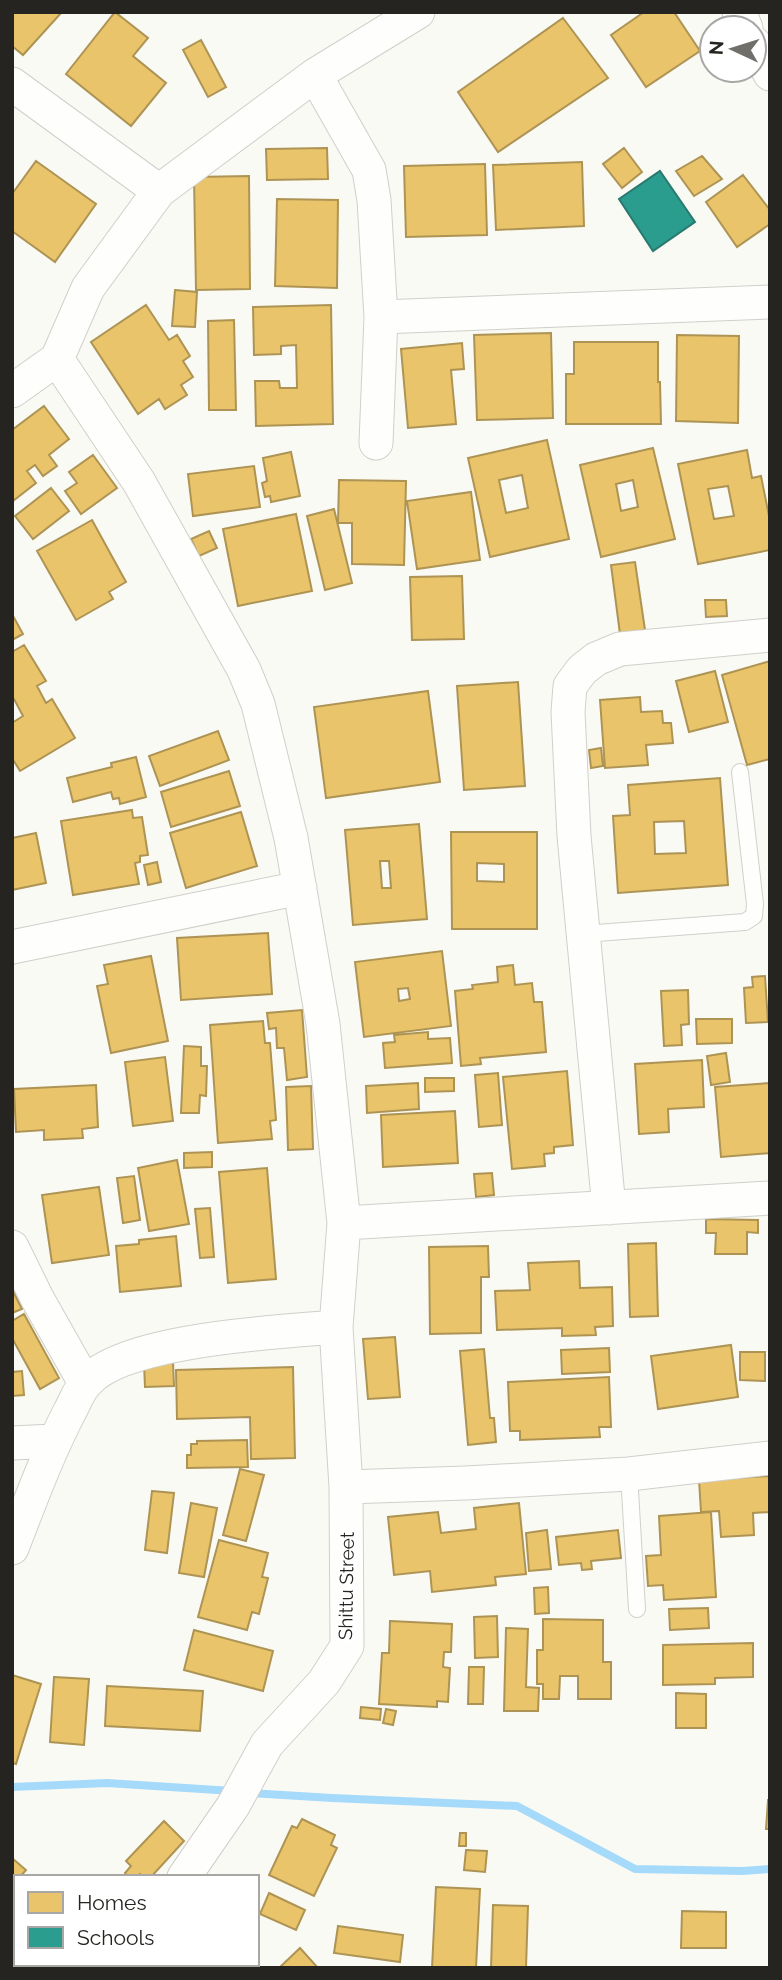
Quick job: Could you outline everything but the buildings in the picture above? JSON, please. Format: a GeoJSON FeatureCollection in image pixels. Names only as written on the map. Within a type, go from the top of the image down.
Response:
{"type":"FeatureCollection","features":[{"type":"Feature","properties":{"kind":"street"},"geometry":{"type":"LineString","coordinates":[[12,391],[57,359],[88,288],[159,191],[315,75],[418,12]]}},
{"type":"Feature","properties":{"kind":"street"},"geometry":{"type":"LineString","coordinates":[[315,75],[369,170],[374,200],[381,317],[376,443]]}},
{"type":"Feature","properties":{"kind":"street"},"geometry":{"type":"LineString","coordinates":[[12,84],[159,191]]}},
{"type":"Feature","properties":{"kind":"street"},"geometry":{"type":"LineString","coordinates":[[381,317],[770,302]]}},
{"type":"Feature","properties":{"kind":"street","name":"Shittu Street"},"geometry":{"type":"LineString","coordinates":[[57,359],[139,482],[244,670],[258,704],[291,838],[323,1024],[344,1223],[336,1328],[346,1487],[347,1646],[324,1682],[267,1744],[233,1806],[185,1875]]}},
{"type":"Feature","properties":{"kind":"street"},"geometry":{"type":"LineString","coordinates":[[608,1208],[574,836],[568,712],[570,685],[582,670],[596,659],[620,649],[770,635]]}},
{"type":"Feature","properties":{"kind":"street"},"geometry":{"type":"LineString","coordinates":[[12,947],[300,888]]}},
{"type":"Feature","properties":{"kind":"street"},"geometry":{"type":"LineString","coordinates":[[344,1223],[770,1198]]}},
{"type":"Feature","properties":{"kind":"street"},"geometry":{"type":"LineString","coordinates":[[12,1247],[85,1383]]}},
{"type":"Feature","properties":{"kind":"street"},"geometry":{"type":"LineString","coordinates":[[12,1548],[54,1441],[85,1383],[104,1367],[183,1344],[242,1334],[336,1328]]}},
{"type":"Feature","properties":{"kind":"street"},"geometry":{"type":"LineString","coordinates":[[12,1443],[54,1441]]}},
{"type":"Feature","properties":{"kind":"street"},"geometry":{"type":"LineString","coordinates":[[346,1487],[629,1474],[770,1458]]}},
{"type":"Feature","properties":{"kind":"lane"},"geometry":{"type":"LineString","coordinates":[[583,934],[745,922],[754,916],[755,904],[740,772]]}},
{"type":"Feature","properties":{"kind":"lane"},"geometry":{"type":"LineString","coordinates":[[629,1474],[637,1609]]}},
{"type":"Feature","properties":{"kind":"waterway"},"geometry":{"type":"LineString","coordinates":[[12,1787],[107,1783],[233,1791]]}},
{"type":"Feature","properties":{"kind":"waterway"},"geometry":{"type":"LineString","coordinates":[[249,1793],[517,1806],[635,1869],[770,1869]]}}]}
